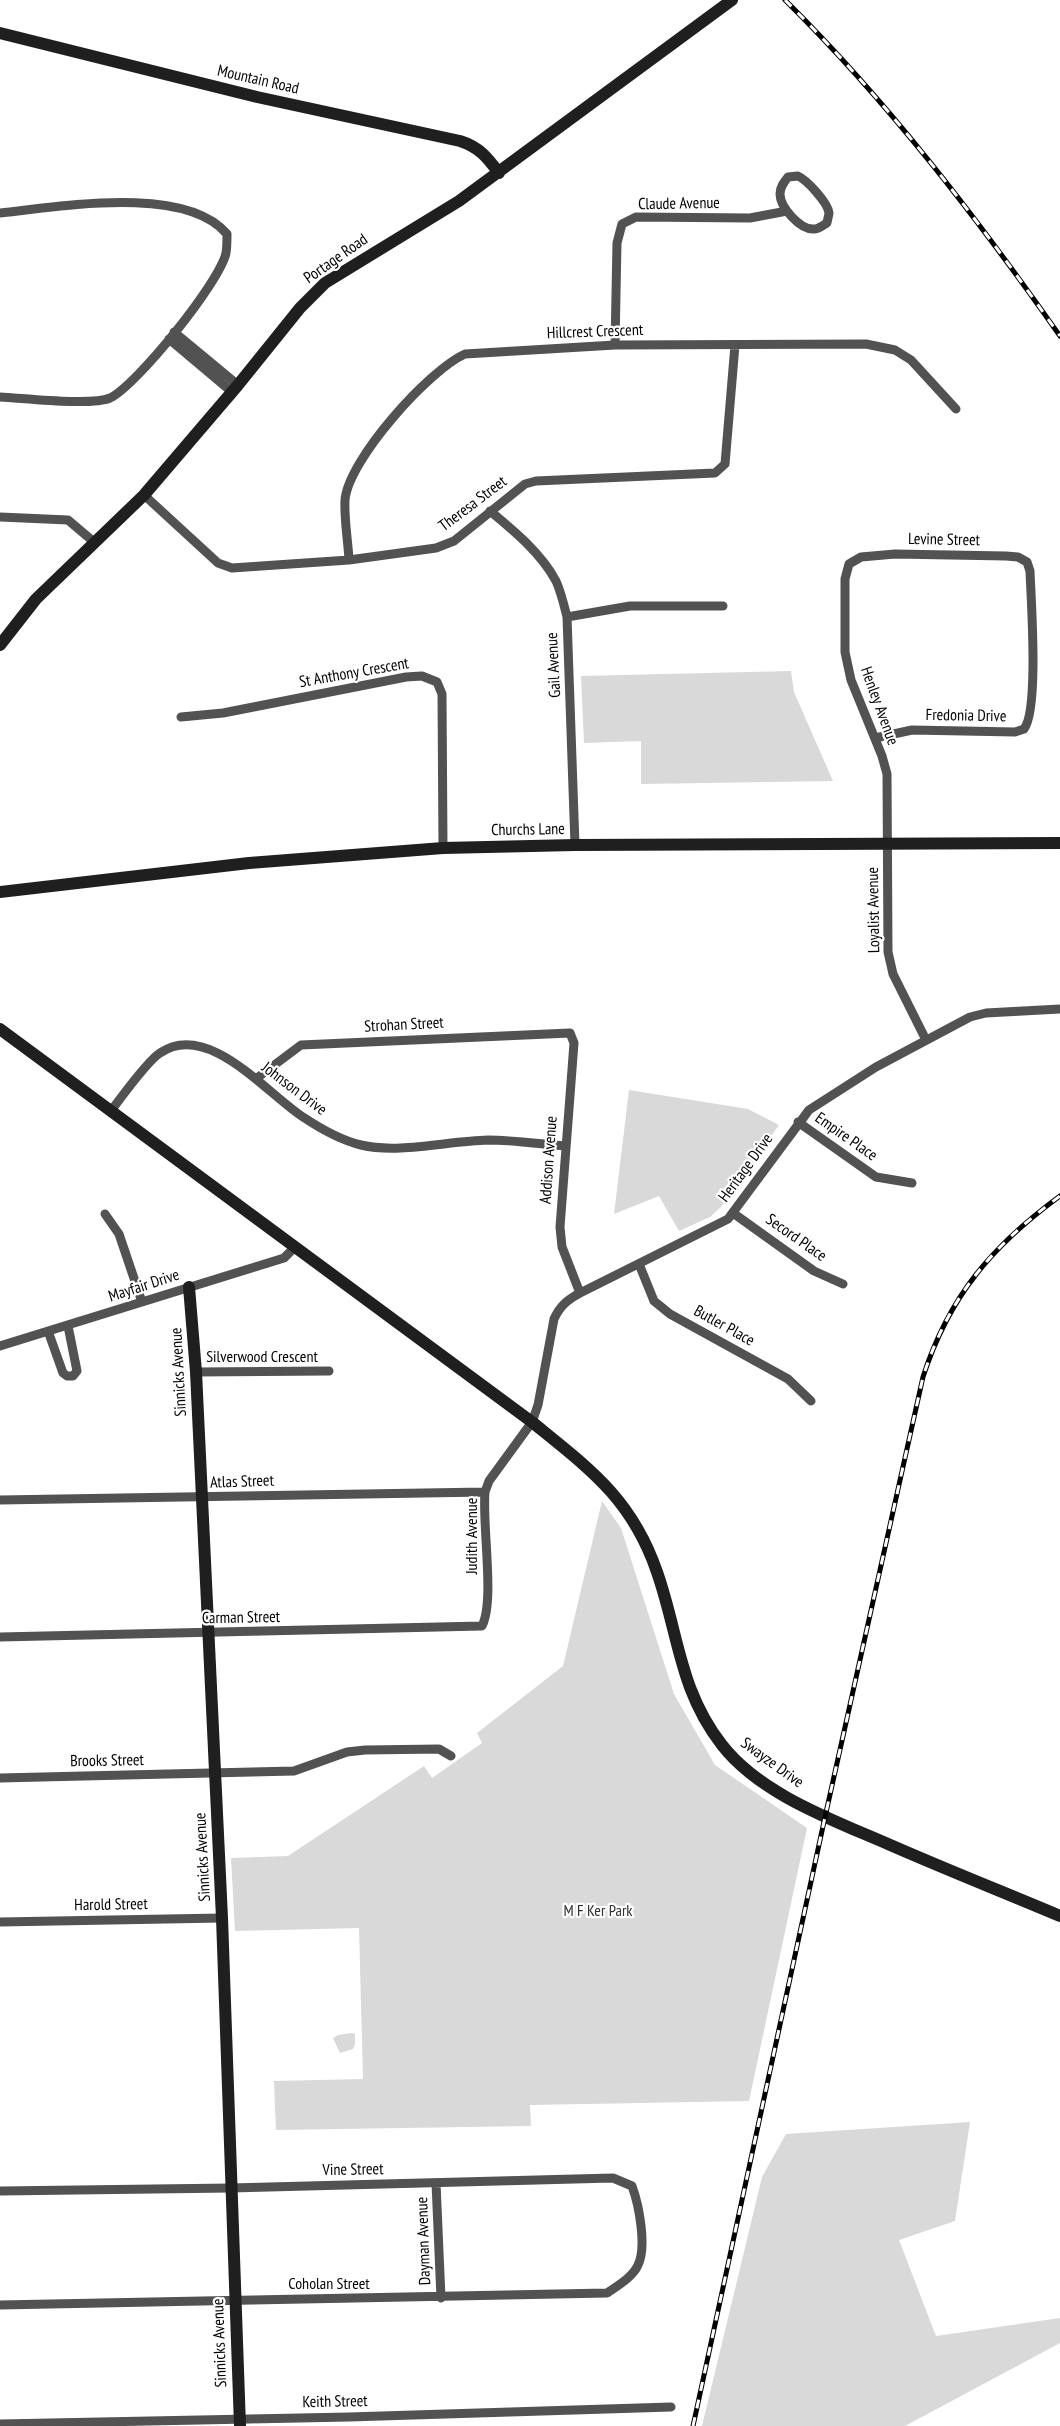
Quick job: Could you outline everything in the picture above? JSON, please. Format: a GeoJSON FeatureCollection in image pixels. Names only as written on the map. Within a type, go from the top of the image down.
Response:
{"type":"FeatureCollection","features":[{"type":"Feature","properties":{"kind":"street","name":"Portage Road"},"geometry":{"type":"LineString","coordinates":[[0,645],[36,599],[144,495],[235,389],[300,308],[325,283],[459,201],[732,0]]}},
{"type":"Feature","properties":{"kind":"street","name":"Mountain Road"},"geometry":{"type":"LineString","coordinates":[[0,33],[257,97],[460,141],[474,145],[483,152],[499,173]]}},
{"type":"Feature","properties":{"kind":"street"},"geometry":{"type":"LineString","coordinates":[[798,176],[806,180],[829,213],[827,223],[812,230],[803,226],[787,211],[780,195],[783,183],[788,177],[798,176]]}},
{"type":"Feature","properties":{"kind":"street"},"geometry":{"type":"LineString","coordinates":[[0,213],[114,201],[160,205],[204,216],[219,225],[227,234],[226,254],[209,288],[172,336],[126,386],[111,397],[89,400],[0,397]]}},
{"type":"Feature","properties":{"kind":"street","name":"Claude Avenue"},"geometry":{"type":"LineString","coordinates":[[615,345],[617,243],[622,224],[636,218],[750,218],[787,211]]}},
{"type":"Feature","properties":{"kind":"street"},"geometry":{"type":"LineString","coordinates":[[172,336],[235,389]]}},
{"type":"Feature","properties":{"kind":"street","name":"Hillcrest Crescent"},"geometry":{"type":"LineString","coordinates":[[349,560],[345,499],[352,473],[374,439],[433,376],[465,354],[615,345],[866,344],[895,350],[911,360],[956,409]]}},
{"type":"Feature","properties":{"kind":"street","name":"Theresa Street"},"geometry":{"type":"LineString","coordinates":[[144,495],[218,563],[231,568],[349,560],[436,548],[454,541],[525,484],[715,473],[725,464],[735,345]]}},
{"type":"Feature","properties":{"kind":"street","name":"Gail Avenue"},"geometry":{"type":"LineString","coordinates":[[490,511],[528,545],[556,581],[567,617],[575,845]]}},
{"type":"Feature","properties":{"kind":"street"},"geometry":{"type":"LineString","coordinates":[[0,517],[68,520],[94,542]]}},
{"type":"Feature","properties":{"kind":"street","name":"Levine Street"},"geometry":{"type":"LineString","coordinates":[[845,579],[849,564],[861,557],[895,554],[1006,556],[1018,557],[1027,562],[1030,571],[1030,590]]}},
{"type":"Feature","properties":{"kind":"street","name":"Henley Avenue"},"geometry":{"type":"LineString","coordinates":[[845,579],[845,652],[851,680],[875,738],[886,774],[888,843]]}},
{"type":"Feature","properties":{"kind":"street","name":"Fredonia Drive"},"geometry":{"type":"LineString","coordinates":[[875,738],[912,730],[1015,732],[1024,729],[1031,715],[1030,590]]}},
{"type":"Feature","properties":{"kind":"street"},"geometry":{"type":"LineString","coordinates":[[567,617],[630,606],[723,606]]}},
{"type":"Feature","properties":{"kind":"street","name":"St Anthony Crescent"},"geometry":{"type":"LineString","coordinates":[[181,717],[223,713],[406,677],[422,676],[437,682],[442,694],[443,848]]}},
{"type":"Feature","properties":{"kind":"street","name":"Loyalist Avenue"},"geometry":{"type":"LineString","coordinates":[[888,843],[888,952],[893,974],[926,1040]]}},
{"type":"Feature","properties":{"kind":"street","name":"Churchs Lane"},"geometry":{"type":"LineString","coordinates":[[0,892],[249,863],[443,848],[575,845],[1060,843]]}},
{"type":"Feature","properties":{"kind":"street","name":"Heritage Drive"},"geometry":{"type":"LineString","coordinates":[[532,1422],[538,1405],[554,1320],[559,1308],[568,1299],[728,1219],[809,1110],[828,1096],[970,1017],[986,1013],[1060,1009]]}},
{"type":"Feature","properties":{"kind":"street","name":"Swayze Drive"},"geometry":{"type":"LineString","coordinates":[[0,1029],[532,1422],[589,1468],[614,1492],[642,1537],[654,1563],[688,1686],[707,1725],[723,1747],[742,1765],[776,1790],[825,1817],[1060,1916]]}},
{"type":"Feature","properties":{"kind":"street","name":"Strohan Street"},"geometry":{"type":"LineString","coordinates":[[257,1078],[301,1045],[564,1032]]}},
{"type":"Feature","properties":{"kind":"street","name":"Addison Avenue"},"geometry":{"type":"LineString","coordinates":[[564,1032],[570,1033],[574,1043],[560,1238],[580,1293]]}},
{"type":"Feature","properties":{"kind":"street","name":"Johnson Drive"},"geometry":{"type":"LineString","coordinates":[[110,1112],[158,1054],[171,1047],[190,1045],[208,1048],[257,1078],[302,1116],[333,1135],[362,1145],[392,1147],[489,1140],[565,1146]]}},
{"type":"Feature","properties":{"kind":"street","name":"Empire Place"},"geometry":{"type":"LineString","coordinates":[[798,1122],[876,1177],[912,1183]]}},
{"type":"Feature","properties":{"kind":"street","name":"Secord Place"},"geometry":{"type":"LineString","coordinates":[[734,1213],[814,1271],[843,1284]]}},
{"type":"Feature","properties":{"kind":"street"},"geometry":{"type":"LineString","coordinates":[[105,1214],[120,1234],[142,1302]]}},
{"type":"Feature","properties":{"kind":"street","name":"Mayfair Drive"},"geometry":{"type":"LineString","coordinates":[[0,1346],[284,1258],[294,1248]]}},
{"type":"Feature","properties":{"kind":"street","name":"Butler Place"},"geometry":{"type":"LineString","coordinates":[[639,1264],[654,1301],[670,1314],[788,1379],[811,1401]]}},
{"type":"Feature","properties":{"kind":"street","name":"Sinnicks Avenue"},"geometry":{"type":"LineString","coordinates":[[189,1287],[196,1372],[222,1918],[240,2422]]}},
{"type":"Feature","properties":{"kind":"street"},"geometry":{"type":"LineString","coordinates":[[48,1331],[63,1372],[67,1376],[73,1376],[77,1371],[77,1365],[68,1326]]}},
{"type":"Feature","properties":{"kind":"street","name":"Silverwood Crescent"},"geometry":{"type":"LineString","coordinates":[[196,1372],[329,1371]]}},
{"type":"Feature","properties":{"kind":"street","name":"Judith Avenue"},"geometry":{"type":"LineString","coordinates":[[482,1626],[486,1618],[487,1601],[485,1492],[489,1481],[532,1422]]}},
{"type":"Feature","properties":{"kind":"street","name":"Atlas Street"},"geometry":{"type":"LineString","coordinates":[[0,1500],[485,1492]]}},
{"type":"Feature","properties":{"kind":"street","name":"Carman Street"},"geometry":{"type":"LineString","coordinates":[[0,1637],[482,1626]]}},
{"type":"Feature","properties":{"kind":"street","name":"Brooks Street"},"geometry":{"type":"LineString","coordinates":[[0,1778],[294,1771],[338,1755],[365,1750],[440,1749],[451,1756]]}},
{"type":"Feature","properties":{"kind":"street","name":"Harold Street"},"geometry":{"type":"LineString","coordinates":[[0,1922],[222,1918]]}},
{"type":"Feature","properties":{"kind":"street","name":"Vine Street"},"geometry":{"type":"LineString","coordinates":[[0,2192],[613,2178],[632,2186],[637,2200],[642,2235],[639,2257]]}},
{"type":"Feature","properties":{"kind":"street","name":"Dayman Avenue"},"geometry":{"type":"LineString","coordinates":[[436,2183],[441,2298]]}},
{"type":"Feature","properties":{"kind":"street","name":"Coholan Street"},"geometry":{"type":"LineString","coordinates":[[0,2305],[607,2293],[624,2282],[639,2265],[639,2257]]}},
{"type":"Feature","properties":{"kind":"street","name":"Keith Street"},"geometry":{"type":"LineString","coordinates":[[0,2424],[240,2422],[671,2407]]}},
{"type":"Feature","properties":{"kind":"green space"},"geometry":{"type":"Polygon","coordinates":[[[791,671],[794,692],[833,781],[641,784],[641,741],[584,743],[581,676],[791,671]]]}},
{"type":"Feature","properties":{"kind":"green space"},"geometry":{"type":"Polygon","coordinates":[[[629,1090],[748,1109],[779,1125],[721,1207],[710,1217],[679,1231],[659,1196],[614,1214],[629,1090]]]}},
{"type":"Feature","properties":{"kind":"green space","name":"M F Ker Park"},"geometry":{"type":"Polygon","coordinates":[[[602,1501],[621,1528],[674,1694],[715,1765],[807,1828],[749,2101],[530,2105],[531,2126],[276,2130],[274,2081],[363,2079],[359,1928],[235,1931],[231,1858],[288,1856],[424,1766],[432,1778],[482,1743],[477,1733],[563,1666],[602,1501]]]}},
{"type":"Feature","properties":{"kind":"green space"},"geometry":{"type":"Polygon","coordinates":[[[355,2034],[353,2049],[340,2053],[333,2038],[355,2034]]]}},
{"type":"Feature","properties":{"kind":"green space"},"geometry":{"type":"Polygon","coordinates":[[[970,2122],[955,2221],[899,2240],[936,2336],[1060,2318],[1060,2343],[905,2426],[702,2426],[762,2177],[786,2134],[970,2122]]]}},
{"type":"Feature","properties":{"kind":"railway"},"geometry":{"type":"LineString","coordinates":[[785,0],[860,79],[930,162],[1060,336]]}},
{"type":"Feature","properties":{"kind":"railway"},"geometry":{"type":"LineString","coordinates":[[693,2426],[923,1377],[946,1322],[976,1275],[1014,1234],[1060,1196]]}}]}
